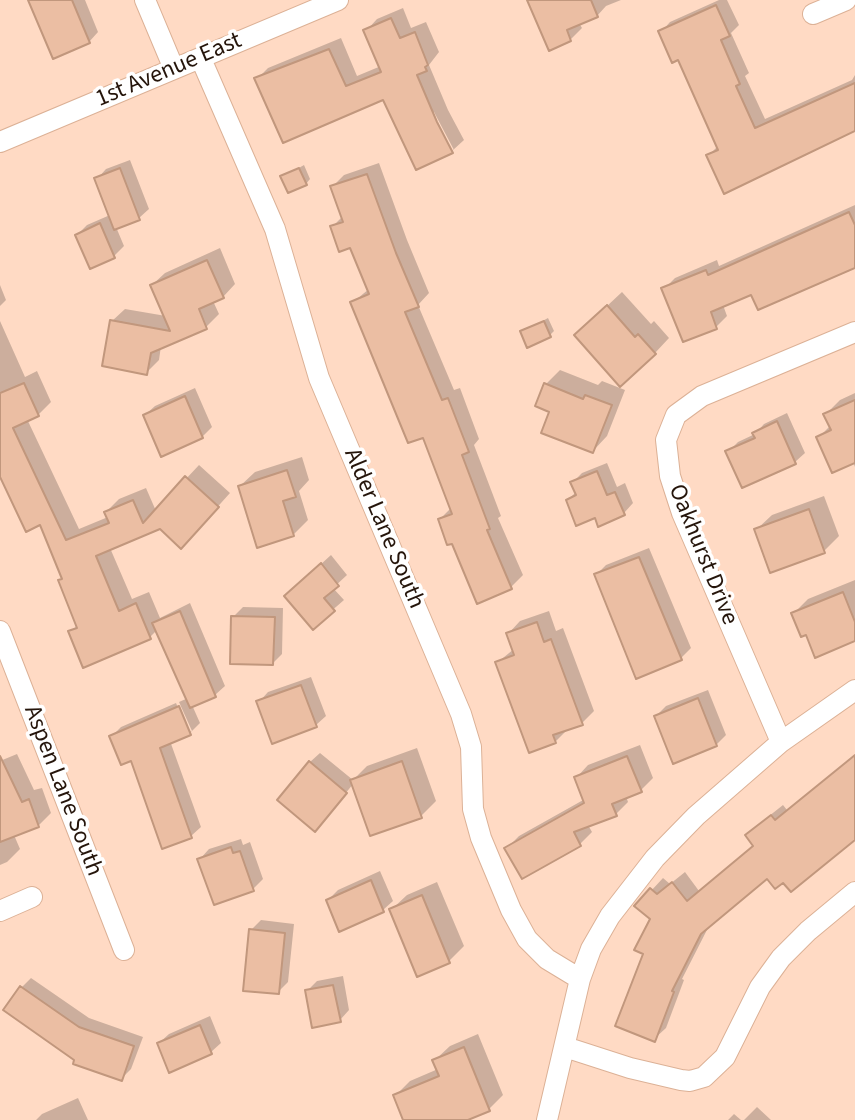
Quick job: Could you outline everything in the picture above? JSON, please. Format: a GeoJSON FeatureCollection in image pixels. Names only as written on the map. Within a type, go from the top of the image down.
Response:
{"type":"FeatureCollection","features":[{"type":"Feature","properties":{"kind":"street"},"geometry":{"type":"LineString","coordinates":[[145,0],[174,69]]}},
{"type":"Feature","properties":{"kind":"street","name":"1st Avenue East"},"geometry":{"type":"LineString","coordinates":[[0,142],[338,0]]}},
{"type":"Feature","properties":{"kind":"street"},"geometry":{"type":"LineString","coordinates":[[813,14],[846,0]]}},
{"type":"Feature","properties":{"kind":"street","name":"Alder Lane South"},"geometry":{"type":"LineString","coordinates":[[201,59],[275,229],[319,378],[461,714],[471,747],[473,809],[481,838],[511,910],[527,939],[547,959],[580,979]]}},
{"type":"Feature","properties":{"kind":"street","name":"Oakhurst Drive"},"geometry":{"type":"LineString","coordinates":[[781,742],[682,513],[670,476],[666,440],[676,415],[702,396],[855,332]]}},
{"type":"Feature","properties":{"kind":"street","name":"Aspen Lane South"},"geometry":{"type":"LineString","coordinates":[[0,631],[124,950]]}},
{"type":"Feature","properties":{"kind":"street"},"geometry":{"type":"LineString","coordinates":[[547,1120],[580,979],[591,949],[631,886],[696,816],[781,742],[855,690]]}},
{"type":"Feature","properties":{"kind":"street"},"geometry":{"type":"LineString","coordinates":[[565,1047],[630,1068],[681,1080],[704,1077],[725,1057],[760,987],[781,958],[855,892]]}},
{"type":"Feature","properties":{"kind":"street"},"geometry":{"type":"LineString","coordinates":[[0,911],[32,897]]}},
{"type":"Feature","properties":{"kind":"building"},"geometry":{"type":"Polygon","coordinates":[[[28,0],[72,0],[90,43],[53,59],[28,0]]]}},
{"type":"Feature","properties":{"kind":"building"},"geometry":{"type":"Polygon","coordinates":[[[527,0],[591,0],[598,17],[567,30],[571,41],[549,51],[527,0]]]}},
{"type":"Feature","properties":{"kind":"building"},"geometry":{"type":"Polygon","coordinates":[[[716,5],[730,36],[721,40],[740,84],[736,86],[755,128],[855,83],[855,131],[724,194],[706,155],[718,150],[678,60],[672,63],[658,31],[716,5]]]}},
{"type":"Feature","properties":{"kind":"building"},"geometry":{"type":"Polygon","coordinates":[[[391,18],[400,38],[415,32],[428,65],[425,67],[427,71],[417,75],[453,153],[416,170],[383,100],[283,143],[254,78],[329,49],[346,86],[381,72],[363,30],[391,18]]]}},
{"type":"Feature","properties":{"kind":"building"},"geometry":{"type":"Polygon","coordinates":[[[120,168],[140,220],[114,230],[94,178],[120,168]]]}},
{"type":"Feature","properties":{"kind":"building"},"geometry":{"type":"Polygon","coordinates":[[[299,168],[307,185],[288,193],[280,176],[299,168]]]}},
{"type":"Feature","properties":{"kind":"building"},"geometry":{"type":"Polygon","coordinates":[[[367,174],[419,307],[405,312],[442,400],[448,398],[469,452],[462,455],[490,529],[487,530],[512,589],[477,604],[452,544],[447,545],[438,519],[452,514],[423,438],[408,443],[350,302],[369,294],[350,248],[339,252],[330,226],[343,222],[330,186],[367,174]]]}},
{"type":"Feature","properties":{"kind":"building"},"geometry":{"type":"Polygon","coordinates":[[[849,212],[855,225],[855,268],[758,310],[751,295],[711,312],[717,329],[683,342],[661,288],[706,270],[708,275],[849,212]]]}},
{"type":"Feature","properties":{"kind":"building"},"geometry":{"type":"Polygon","coordinates":[[[100,223],[115,258],[90,269],[75,235],[100,223]]]}},
{"type":"Feature","properties":{"kind":"building"},"geometry":{"type":"Polygon","coordinates":[[[207,260],[224,298],[199,309],[207,329],[151,353],[147,375],[102,366],[110,320],[170,331],[150,285],[207,260]]]}},
{"type":"Feature","properties":{"kind":"building"},"geometry":{"type":"Polygon","coordinates":[[[607,305],[635,337],[638,334],[656,354],[620,387],[574,335],[607,305]]]}},
{"type":"Feature","properties":{"kind":"building"},"geometry":{"type":"Polygon","coordinates":[[[544,321],[551,337],[527,348],[520,331],[544,321]]]}},
{"type":"Feature","properties":{"kind":"building"},"geometry":{"type":"Polygon","coordinates":[[[24,383],[39,416],[13,428],[66,540],[109,523],[104,512],[133,500],[143,523],[185,476],[219,507],[181,549],[160,529],[96,556],[119,611],[136,603],[151,639],[83,668],[68,631],[77,628],[58,580],[62,579],[40,525],[26,532],[0,477],[0,393],[24,383]]]}},
{"type":"Feature","properties":{"kind":"building"},"geometry":{"type":"Polygon","coordinates":[[[544,383],[583,399],[585,395],[612,405],[593,453],[541,433],[549,412],[535,406],[544,383]]]}},
{"type":"Feature","properties":{"kind":"building"},"geometry":{"type":"Polygon","coordinates":[[[185,396],[203,438],[161,457],[143,415],[185,396]]]}},
{"type":"Feature","properties":{"kind":"building"},"geometry":{"type":"Polygon","coordinates":[[[855,400],[855,463],[832,473],[816,437],[831,430],[823,414],[855,400]]]}},
{"type":"Feature","properties":{"kind":"building"},"geometry":{"type":"Polygon","coordinates":[[[777,421],[796,464],[742,488],[725,451],[755,438],[752,433],[777,421]]]}},
{"type":"Feature","properties":{"kind":"building"},"geometry":{"type":"Polygon","coordinates":[[[287,470],[296,497],[283,501],[294,536],[257,548],[238,486],[287,470]]]}},
{"type":"Feature","properties":{"kind":"building"},"geometry":{"type":"Polygon","coordinates":[[[597,471],[607,495],[615,492],[625,515],[598,527],[595,518],[576,526],[566,500],[576,495],[570,482],[597,471]]]}},
{"type":"Feature","properties":{"kind":"building"},"geometry":{"type":"Polygon","coordinates":[[[809,509],[825,553],[770,573],[754,529],[809,509]]]}},
{"type":"Feature","properties":{"kind":"building"},"geometry":{"type":"Polygon","coordinates":[[[639,557],[682,660],[636,679],[594,574],[639,557]]]}},
{"type":"Feature","properties":{"kind":"building"},"geometry":{"type":"Polygon","coordinates":[[[321,563],[339,586],[324,598],[335,611],[313,630],[284,596],[321,563]]]}},
{"type":"Feature","properties":{"kind":"building"},"geometry":{"type":"Polygon","coordinates":[[[843,592],[855,622],[855,641],[815,658],[806,635],[801,637],[791,613],[843,592]]]}},
{"type":"Feature","properties":{"kind":"building"},"geometry":{"type":"Polygon","coordinates":[[[180,611],[216,697],[190,708],[152,623],[180,611]]]}},
{"type":"Feature","properties":{"kind":"building"},"geometry":{"type":"Polygon","coordinates":[[[231,616],[275,617],[273,665],[230,664],[231,616]]]}},
{"type":"Feature","properties":{"kind":"building"},"geometry":{"type":"Polygon","coordinates":[[[537,622],[544,642],[551,639],[583,725],[553,735],[556,743],[529,753],[495,662],[514,655],[506,633],[537,622]]]}},
{"type":"Feature","properties":{"kind":"building"},"geometry":{"type":"Polygon","coordinates":[[[301,685],[317,727],[272,744],[256,701],[301,685]]]}},
{"type":"Feature","properties":{"kind":"building"},"geometry":{"type":"Polygon","coordinates":[[[698,698],[717,746],[673,764],[654,716],[698,698]]]}},
{"type":"Feature","properties":{"kind":"building"},"geometry":{"type":"Polygon","coordinates":[[[179,706],[191,735],[160,748],[192,838],[162,849],[131,761],[121,765],[109,736],[179,706]]]}},
{"type":"Feature","properties":{"kind":"building"},"geometry":{"type":"Polygon","coordinates":[[[855,755],[855,840],[791,892],[783,883],[775,889],[767,879],[701,934],[672,991],[655,1042],[615,1026],[643,954],[634,950],[650,919],[634,906],[650,888],[657,894],[672,882],[687,901],[753,846],[745,835],[771,815],[775,820],[855,755]]]}},
{"type":"Feature","properties":{"kind":"building"},"geometry":{"type":"Polygon","coordinates":[[[0,756],[22,802],[29,799],[39,827],[0,842],[0,756]]]}},
{"type":"Feature","properties":{"kind":"building"},"geometry":{"type":"Polygon","coordinates":[[[627,756],[642,792],[612,804],[617,816],[574,832],[581,846],[522,879],[504,848],[584,803],[574,777],[627,756]]]}},
{"type":"Feature","properties":{"kind":"building"},"geometry":{"type":"Polygon","coordinates":[[[309,761],[347,793],[315,832],[277,800],[309,761]]]}},
{"type":"Feature","properties":{"kind":"building"},"geometry":{"type":"Polygon","coordinates":[[[402,761],[422,818],[370,836],[350,780],[402,761]]]}},
{"type":"Feature","properties":{"kind":"building"},"geometry":{"type":"Polygon","coordinates":[[[231,847],[233,853],[240,851],[254,891],[214,905],[197,859],[231,847]]]}},
{"type":"Feature","properties":{"kind":"building"},"geometry":{"type":"Polygon","coordinates":[[[371,880],[384,912],[339,932],[326,900],[371,880]]]}},
{"type":"Feature","properties":{"kind":"building"},"geometry":{"type":"Polygon","coordinates":[[[422,895],[450,963],[417,977],[389,909],[422,895]]]}},
{"type":"Feature","properties":{"kind":"building"},"geometry":{"type":"Polygon","coordinates":[[[249,929],[285,933],[279,994],[243,991],[249,929]]]}},
{"type":"Feature","properties":{"kind":"building"},"geometry":{"type":"Polygon","coordinates":[[[333,985],[341,1022],[312,1028],[305,990],[333,985]]]}},
{"type":"Feature","properties":{"kind":"building"},"geometry":{"type":"Polygon","coordinates":[[[20,986],[79,1027],[134,1046],[122,1081],[73,1064],[74,1060],[3,1010],[20,986]]]}},
{"type":"Feature","properties":{"kind":"building"},"geometry":{"type":"Polygon","coordinates":[[[200,1025],[212,1054],[169,1073],[157,1043],[200,1025]]]}},
{"type":"Feature","properties":{"kind":"building"},"geometry":{"type":"Polygon","coordinates":[[[464,1047],[490,1111],[468,1120],[403,1120],[393,1095],[439,1076],[432,1060],[464,1047]]]}}]}
